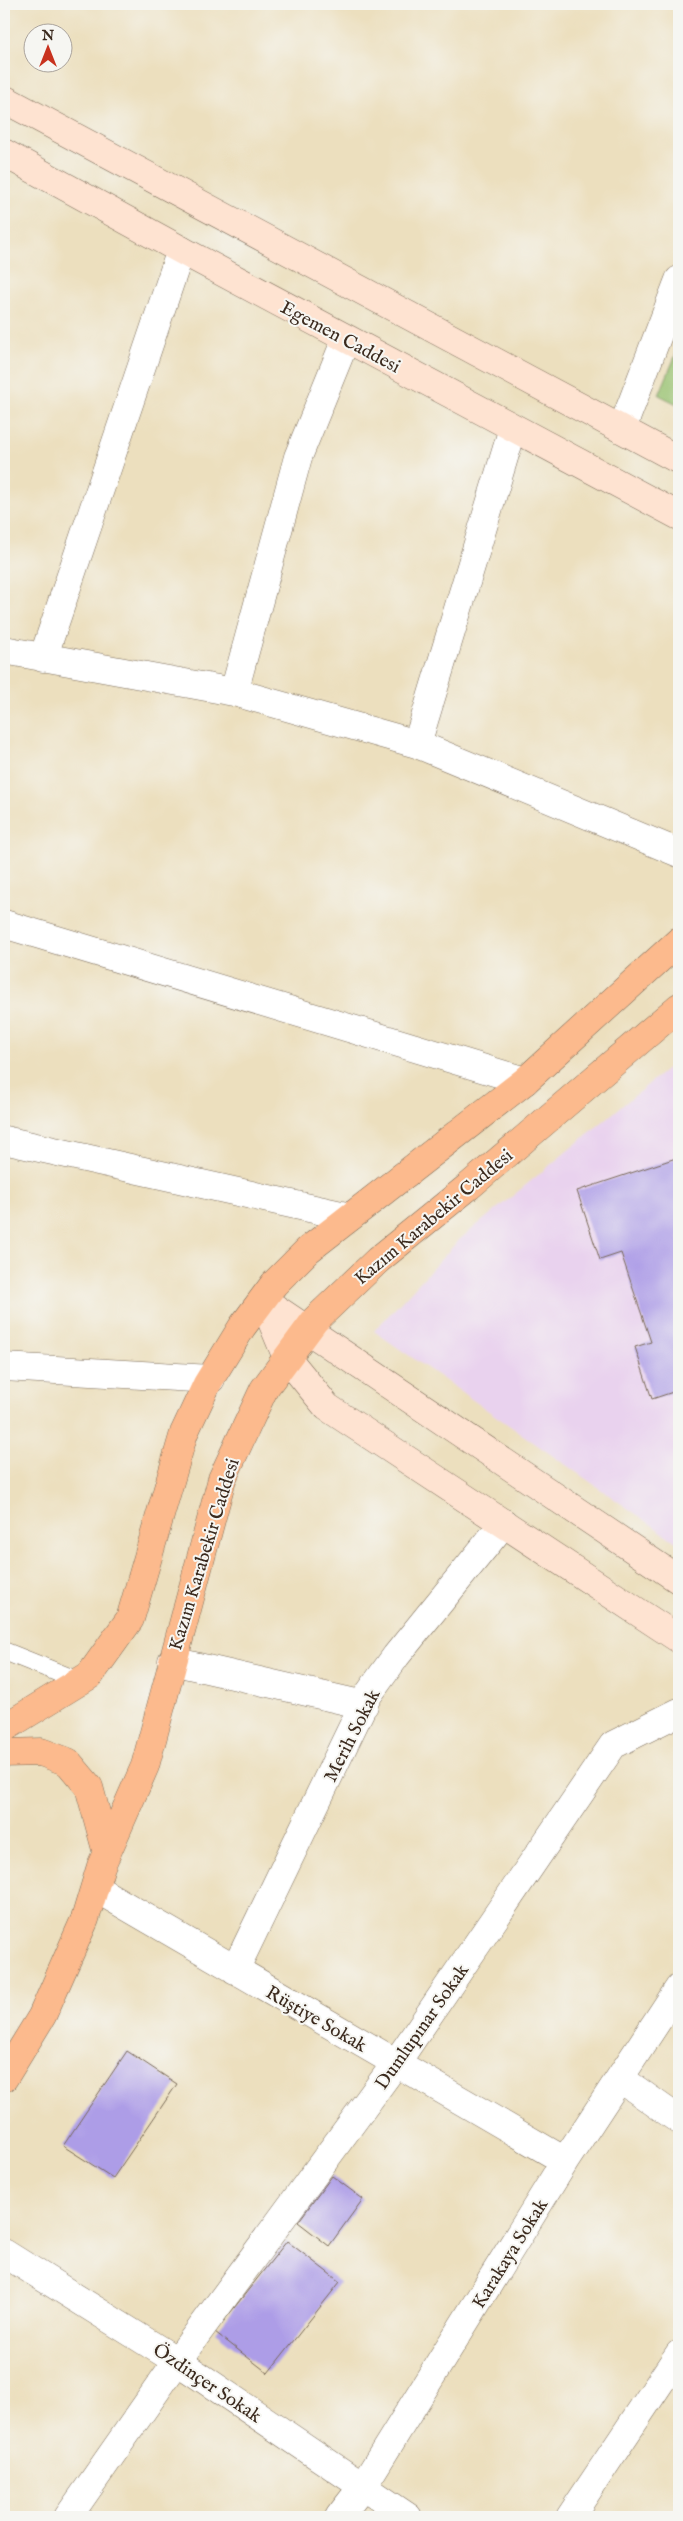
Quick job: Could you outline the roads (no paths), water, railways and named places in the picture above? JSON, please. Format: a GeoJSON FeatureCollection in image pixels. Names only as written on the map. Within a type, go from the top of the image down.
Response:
{"type":"FeatureCollection","features":[{"type":"Feature","properties":{"kind":"main road"},"geometry":{"type":"LineString","coordinates":[[4,1728],[90,1674],[130,1620],[184,1433],[211,1379],[242,1327],[274,1284],[308,1250],[525,1081],[679,941]]}},
{"type":"Feature","properties":{"kind":"main road","name":"Kazım Karabekir Caddesi"},"geometry":{"type":"LineString","coordinates":[[4,2078],[42,2016],[84,1919],[107,1854],[145,1766],[222,1479],[264,1389],[315,1320],[378,1260],[468,1187],[679,1008]]}},
{"type":"Feature","properties":{"kind":"main road"},"geometry":{"type":"LineString","coordinates":[[4,1753],[41,1752],[68,1762],[89,1787],[107,1854]]}},
{"type":"Feature","properties":{"kind":"street"},"geometry":{"type":"LineString","coordinates":[[4,99],[679,460]]}},
{"type":"Feature","properties":{"kind":"street","name":"Egemen Caddesi"},"geometry":{"type":"LineString","coordinates":[[4,153],[180,250],[679,516]]}},
{"type":"Feature","properties":{"kind":"street"},"geometry":{"type":"LineString","coordinates":[[43,658],[180,250]]}},
{"type":"Feature","properties":{"kind":"street"},"geometry":{"type":"LineString","coordinates":[[622,430],[679,280]]}},
{"type":"Feature","properties":{"kind":"street"},"geometry":{"type":"LineString","coordinates":[[234,692],[298,457],[346,339]]}},
{"type":"Feature","properties":{"kind":"street"},"geometry":{"type":"LineString","coordinates":[[417,744],[513,428]]}},
{"type":"Feature","properties":{"kind":"street"},"geometry":{"type":"LineString","coordinates":[[4,650],[234,692],[417,744],[679,853]]}},
{"type":"Feature","properties":{"kind":"street"},"geometry":{"type":"LineString","coordinates":[[4,924],[525,1081]]}},
{"type":"Feature","properties":{"kind":"street"},"geometry":{"type":"LineString","coordinates":[[4,1140],[350,1217]]}},
{"type":"Feature","properties":{"kind":"street"},"geometry":{"type":"LineString","coordinates":[[263,1300],[679,1580]]}},
{"type":"Feature","properties":{"kind":"street"},"geometry":{"type":"LineString","coordinates":[[263,1300],[286,1358],[327,1407],[679,1639]]}},
{"type":"Feature","properties":{"kind":"street"},"geometry":{"type":"LineString","coordinates":[[4,1367],[211,1379]]}},
{"type":"Feature","properties":{"kind":"street","name":"Merih Sokak"},"geometry":{"type":"LineString","coordinates":[[236,1970],[364,1705],[396,1656],[504,1523]]}},
{"type":"Feature","properties":{"kind":"street"},"geometry":{"type":"LineString","coordinates":[[172,1661],[364,1705]]}},
{"type":"Feature","properties":{"kind":"street","name":"Dumlupınar Sokak"},"geometry":{"type":"LineString","coordinates":[[68,2517],[177,2361],[396,2063],[613,1745],[679,1712]]}},
{"type":"Feature","properties":{"kind":"street","name":"Rüştiye Sokak"},"geometry":{"type":"LineString","coordinates":[[94,1888],[566,2161]]}},
{"type":"Feature","properties":{"kind":"street","name":"Karakaya Sokak"},"geometry":{"type":"LineString","coordinates":[[339,2517],[363,2486],[566,2161],[679,1988]]}},
{"type":"Feature","properties":{"kind":"street"},"geometry":{"type":"LineString","coordinates":[[621,2079],[679,2120]]}},
{"type":"Feature","properties":{"kind":"street","name":"Özdinçer Sokak"},"geometry":{"type":"LineString","coordinates":[[4,2253],[177,2361],[408,2517]]}},
{"type":"Feature","properties":{"kind":"street"},"geometry":{"type":"LineString","coordinates":[[570,2517],[679,2354]]}},
{"type":"Feature","properties":{"kind":"lane"},"geometry":{"type":"LineString","coordinates":[[4,1651],[79,1682]]}}]}
